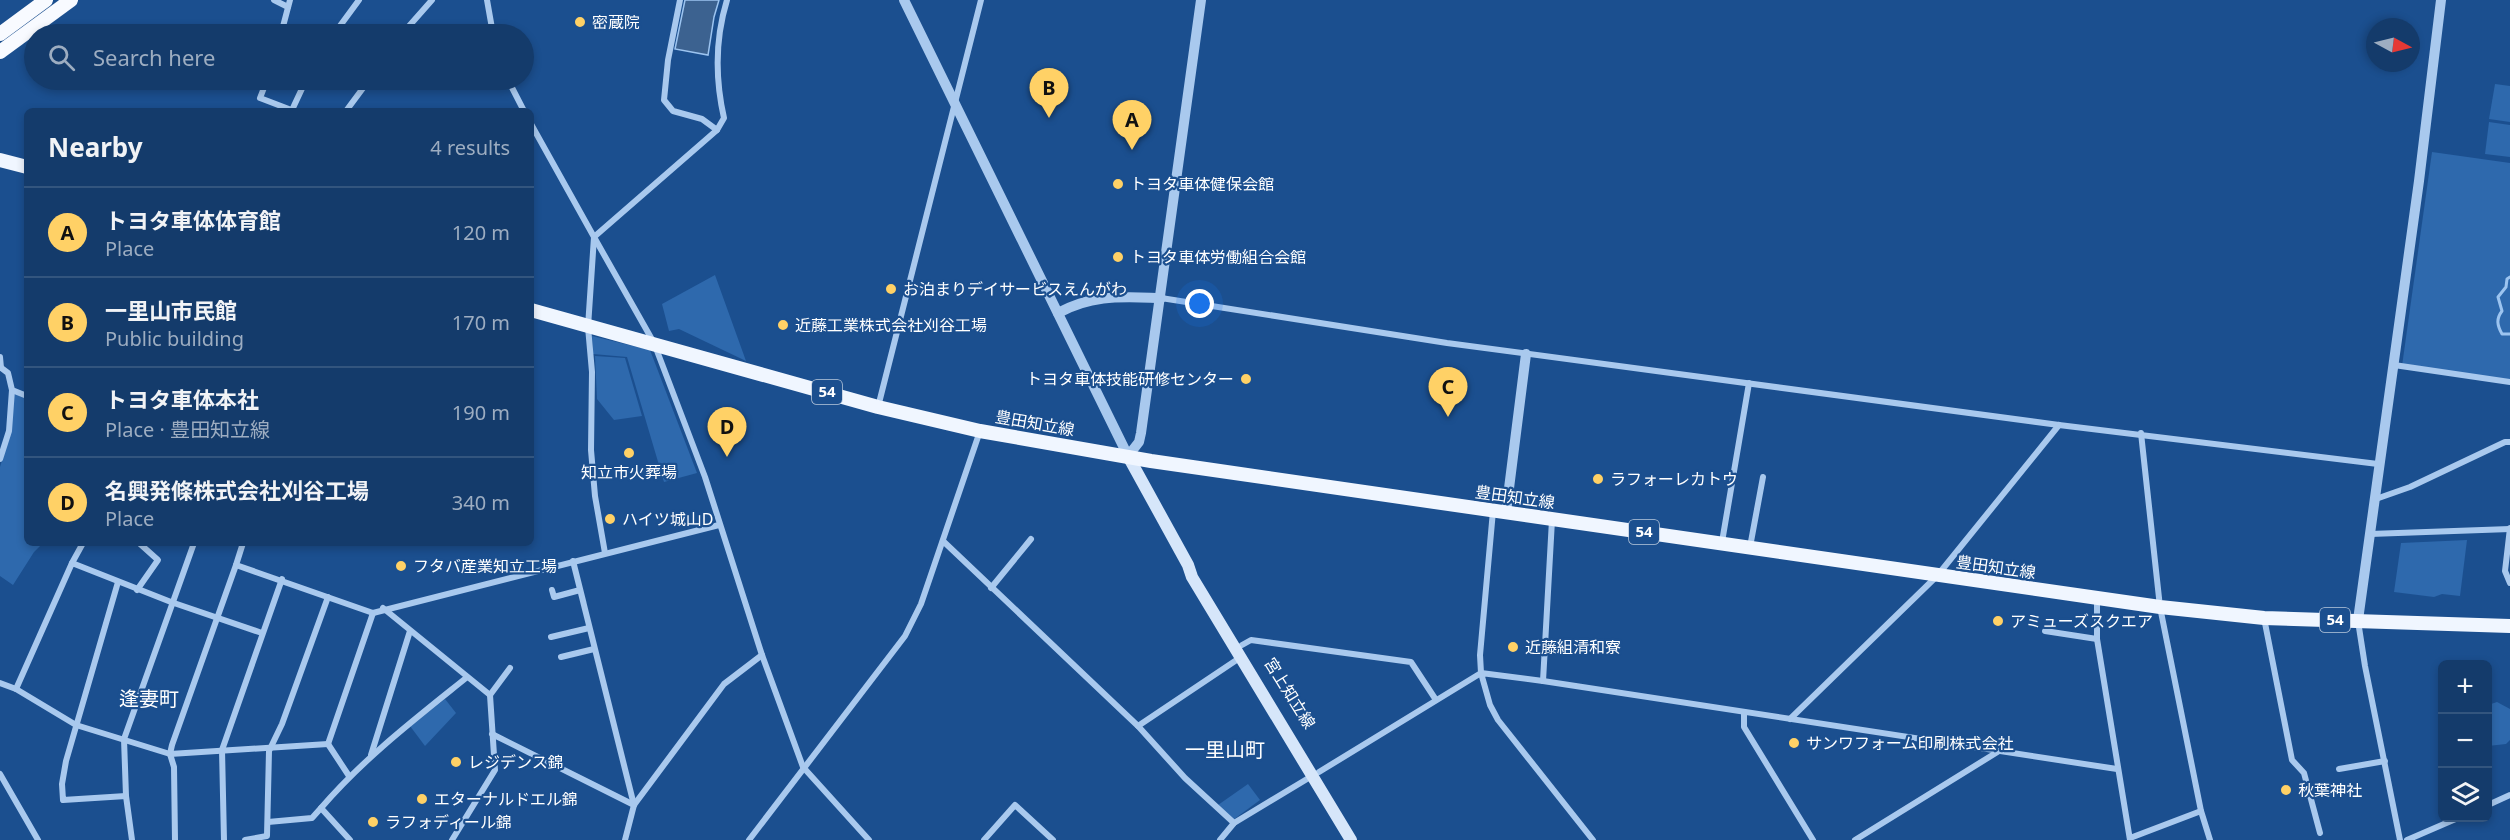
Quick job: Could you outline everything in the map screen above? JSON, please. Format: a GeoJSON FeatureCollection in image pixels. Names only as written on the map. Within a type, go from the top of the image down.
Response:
{"type":"FeatureCollection","features":[{"type":"Feature","properties":{"kind":"highway"},"geometry":{"type":"LineString","coordinates":[[0,34],[46,0]]}},
{"type":"Feature","properties":{"kind":"highway"},"geometry":{"type":"LineString","coordinates":[[38,24],[71,0]]}},
{"type":"Feature","properties":{"kind":"highway"},"geometry":{"type":"LineString","coordinates":[[0,51],[24,34]]}},
{"type":"Feature","properties":{"kind":"main road"},"geometry":{"type":"LineString","coordinates":[[0,160],[24,166]]}},
{"type":"Feature","properties":{"kind":"main road","name":"豊田知立線"},"geometry":{"type":"LineString","coordinates":[[534,311],[878,407],[980,431],[1163,463],[2160,607],[2264,618],[2510,626]]}},
{"type":"Feature","properties":{"kind":"main road","name":"宮上知立線"},"geometry":{"type":"LineString","coordinates":[[1128,456],[1188,565],[1197,573],[1241,651],[1316,774],[1360,840]]}},
{"type":"Feature","properties":{"kind":"main road","name":"宮上知立線"},"geometry":{"type":"LineString","coordinates":[[1316,774],[1351,840]]}},
{"type":"Feature","properties":{"kind":"street"},"geometry":{"type":"LineString","coordinates":[[274,0],[289,4],[284,24]]}},
{"type":"Feature","properties":{"kind":"street"},"geometry":{"type":"LineString","coordinates":[[341,24],[359,0]]}},
{"type":"Feature","properties":{"kind":"street"},"geometry":{"type":"LineString","coordinates":[[411,24],[432,0]]}},
{"type":"Feature","properties":{"kind":"street"},"geometry":{"type":"LineString","coordinates":[[488,0],[492,24]]}},
{"type":"Feature","properties":{"kind":"street"},"geometry":{"type":"LineString","coordinates":[[681,0],[668,60],[664,100],[673,111],[702,119],[717,130]]}},
{"type":"Feature","properties":{"kind":"street"},"geometry":{"type":"LineString","coordinates":[[605,553],[595,496],[591,450],[592,372],[588,327],[594,237],[717,130],[724,118],[718,92],[717,59],[722,17],[727,0]]}},
{"type":"Feature","properties":{"kind":"street"},"geometry":{"type":"LineString","coordinates":[[904,0],[1128,456],[1138,442],[1141,433],[1201,0]]}},
{"type":"Feature","properties":{"kind":"street"},"geometry":{"type":"LineString","coordinates":[[878,407],[981,0]]}},
{"type":"Feature","properties":{"kind":"street"},"geometry":{"type":"LineString","coordinates":[[2400,840],[2358,620],[2378,464],[2394,365],[2440,0]]}},
{"type":"Feature","properties":{"kind":"street"},"geometry":{"type":"LineString","coordinates":[[263,90],[260,98],[286,108]]}},
{"type":"Feature","properties":{"kind":"street"},"geometry":{"type":"LineString","coordinates":[[294,108],[302,90]]}},
{"type":"Feature","properties":{"kind":"street"},"geometry":{"type":"LineString","coordinates":[[348,108],[362,90]]}},
{"type":"Feature","properties":{"kind":"street"},"geometry":{"type":"LineString","coordinates":[[513,90],[522,108]]}},
{"type":"Feature","properties":{"kind":"street"},"geometry":{"type":"LineString","coordinates":[[271,108],[273,104]]}},
{"type":"Feature","properties":{"kind":"street"},"geometry":{"type":"LineString","coordinates":[[534,129],[654,344],[705,477],[762,655],[803,766],[861,837],[869,840]]}},
{"type":"Feature","properties":{"kind":"street"},"geometry":{"type":"LineString","coordinates":[[1058,313],[1074,304],[1105,297],[1161,298],[1389,335],[1526,354],[2059,425],[2141,433],[2378,464]]}},
{"type":"Feature","properties":{"kind":"street"},"geometry":{"type":"LineString","coordinates":[[1526,354],[1499,511],[1480,655],[1481,674],[1490,705],[1498,720],[1593,840]]}},
{"type":"Feature","properties":{"kind":"street"},"geometry":{"type":"LineString","coordinates":[[0,357],[1,368],[8,374],[12,390],[9,431],[0,459]]}},
{"type":"Feature","properties":{"kind":"street"},"geometry":{"type":"LineString","coordinates":[[2394,365],[2510,382]]}},
{"type":"Feature","properties":{"kind":"street"},"geometry":{"type":"LineString","coordinates":[[1722,543],[1749,383]]}},
{"type":"Feature","properties":{"kind":"street"},"geometry":{"type":"LineString","coordinates":[[12,390],[24,395]]}},
{"type":"Feature","properties":{"kind":"street"},"geometry":{"type":"LineString","coordinates":[[1790,719],[1937,576],[2059,425]]}},
{"type":"Feature","properties":{"kind":"street"},"geometry":{"type":"LineString","coordinates":[[749,840],[803,766],[905,636],[921,604],[980,431]]}},
{"type":"Feature","properties":{"kind":"street"},"geometry":{"type":"LineString","coordinates":[[2141,433],[2160,607],[2201,811],[2210,840]]}},
{"type":"Feature","properties":{"kind":"street"},"geometry":{"type":"LineString","coordinates":[[2373,500],[2410,487],[2505,442],[2510,442]]}},
{"type":"Feature","properties":{"kind":"street"},"geometry":{"type":"LineString","coordinates":[[1749,547],[1763,477]]}},
{"type":"Feature","properties":{"kind":"street"},"geometry":{"type":"LineString","coordinates":[[1543,681],[1552,519]]}},
{"type":"Feature","properties":{"kind":"street"},"geometry":{"type":"LineString","coordinates":[[236,565],[373,612],[719,525]]}},
{"type":"Feature","properties":{"kind":"street"},"geometry":{"type":"LineString","coordinates":[[2370,534],[2510,529],[2505,571],[2510,583]]}},
{"type":"Feature","properties":{"kind":"street"},"geometry":{"type":"LineString","coordinates":[[991,588],[1031,539]]}},
{"type":"Feature","properties":{"kind":"street"},"geometry":{"type":"LineString","coordinates":[[943,541],[1138,726],[1185,778],[1234,823]]}},
{"type":"Feature","properties":{"kind":"street"},"geometry":{"type":"LineString","coordinates":[[16,689],[81,546]]}},
{"type":"Feature","properties":{"kind":"street"},"geometry":{"type":"LineString","coordinates":[[137,590],[158,560],[142,546]]}},
{"type":"Feature","properties":{"kind":"street"},"geometry":{"type":"LineString","coordinates":[[132,840],[126,796],[124,739],[139,703],[171,602],[193,546]]}},
{"type":"Feature","properties":{"kind":"street"},"geometry":{"type":"LineString","coordinates":[[175,840],[174,767],[170,754],[242,546]]}},
{"type":"Feature","properties":{"kind":"street"},"geometry":{"type":"LineString","coordinates":[[573,561],[634,805]]}},
{"type":"Feature","properties":{"kind":"street"},"geometry":{"type":"LineString","coordinates":[[72,563],[137,590],[262,633]]}},
{"type":"Feature","properties":{"kind":"street"},"geometry":{"type":"LineString","coordinates":[[224,840],[222,750],[282,579]]}},
{"type":"Feature","properties":{"kind":"street"},"geometry":{"type":"LineString","coordinates":[[118,582],[76,725],[62,784],[63,800],[126,796]]}},
{"type":"Feature","properties":{"kind":"street"},"geometry":{"type":"LineString","coordinates":[[552,590],[554,597],[580,590]]}},
{"type":"Feature","properties":{"kind":"street"},"geometry":{"type":"LineString","coordinates":[[245,840],[267,836],[269,751],[273,747],[328,597]]}},
{"type":"Feature","properties":{"kind":"street"},"geometry":{"type":"LineString","coordinates":[[2097,599],[2097,639],[2130,839],[2201,811]]}},
{"type":"Feature","properties":{"kind":"street"},"geometry":{"type":"LineString","coordinates":[[383,608],[466,678],[490,695]]}},
{"type":"Feature","properties":{"kind":"street"},"geometry":{"type":"LineString","coordinates":[[328,744],[373,612]]}},
{"type":"Feature","properties":{"kind":"street"},"geometry":{"type":"LineString","coordinates":[[2264,618],[2292,760],[2304,773],[2319,833]]}},
{"type":"Feature","properties":{"kind":"street"},"geometry":{"type":"LineString","coordinates":[[551,637],[589,628]]}},
{"type":"Feature","properties":{"kind":"street"},"geometry":{"type":"LineString","coordinates":[[371,756],[410,631]]}},
{"type":"Feature","properties":{"kind":"street"},"geometry":{"type":"LineString","coordinates":[[2045,631],[2097,639]]}},
{"type":"Feature","properties":{"kind":"street"},"geometry":{"type":"LineString","coordinates":[[1138,726],[1241,651],[1251,640],[1411,662],[1436,700]]}},
{"type":"Feature","properties":{"kind":"street"},"geometry":{"type":"LineString","coordinates":[[561,657],[594,649]]}},
{"type":"Feature","properties":{"kind":"street"},"geometry":{"type":"LineString","coordinates":[[625,840],[634,805],[724,684],[762,655]]}},
{"type":"Feature","properties":{"kind":"street"},"geometry":{"type":"LineString","coordinates":[[453,840],[495,770],[490,695],[510,669]]}},
{"type":"Feature","properties":{"kind":"street"},"geometry":{"type":"LineString","coordinates":[[1220,840],[1234,823],[1481,674],[1543,681],[2117,769]]}},
{"type":"Feature","properties":{"kind":"street"},"geometry":{"type":"LineString","coordinates":[[268,822],[312,818],[349,776],[466,678]]}},
{"type":"Feature","properties":{"kind":"street"},"geometry":{"type":"LineString","coordinates":[[0,683],[16,689],[76,725],[170,754],[328,744]]}},
{"type":"Feature","properties":{"kind":"street"},"geometry":{"type":"LineString","coordinates":[[1744,712],[1744,727],[1813,840]]}},
{"type":"Feature","properties":{"kind":"street"},"geometry":{"type":"LineString","coordinates":[[492,734],[634,805]]}},
{"type":"Feature","properties":{"kind":"street"},"geometry":{"type":"LineString","coordinates":[[328,744],[349,776]]}},
{"type":"Feature","properties":{"kind":"street"},"geometry":{"type":"LineString","coordinates":[[1855,840],[1999,751]]}},
{"type":"Feature","properties":{"kind":"street"},"geometry":{"type":"LineString","coordinates":[[2339,769],[2385,761]]}},
{"type":"Feature","properties":{"kind":"street"},"geometry":{"type":"LineString","coordinates":[[0,774],[38,840]]}},
{"type":"Feature","properties":{"kind":"street"},"geometry":{"type":"LineString","coordinates":[[2492,803],[2510,795]]}},
{"type":"Feature","properties":{"kind":"street"},"geometry":{"type":"LineString","coordinates":[[984,840],[1015,805],[1053,840]]}},
{"type":"Feature","properties":{"kind":"street"},"geometry":{"type":"LineString","coordinates":[[321,808],[350,840]]}},
{"type":"Feature","properties":{"kind":"street"},"geometry":{"type":"LineString","coordinates":[[2407,840],[2449,822]]}},
{"type":"Feature","properties":{"kind":"shaded area"},"geometry":{"type":"Polygon","coordinates":[[[685,0],[719,0],[708,55],[675,49],[685,0]]]}},
{"type":"Feature","properties":{"kind":"shaded area"},"geometry":{"type":"Polygon","coordinates":[[[2495,84],[2510,86],[2510,122],[2489,119],[2495,84]]]}},
{"type":"Feature","properties":{"kind":"shaded area"},"geometry":{"type":"Polygon","coordinates":[[[2489,122],[2510,125],[2510,157],[2485,154],[2489,122]]]}},
{"type":"Feature","properties":{"kind":"shaded area"},"geometry":{"type":"Polygon","coordinates":[[[2432,152],[2510,163],[2510,382],[2402,366],[2432,152]]]}},
{"type":"Feature","properties":{"kind":"shaded area"},"geometry":{"type":"Polygon","coordinates":[[[715,275],[746,361],[679,329],[669,331],[662,304],[715,275]]]}},
{"type":"Feature","properties":{"kind":"shaded area"},"geometry":{"type":"Polygon","coordinates":[[[592,336],[650,350],[697,473],[664,482],[627,357],[593,354],[592,336]]]}},
{"type":"Feature","properties":{"kind":"shaded area"},"geometry":{"type":"Polygon","coordinates":[[[595,356],[625,358],[642,416],[614,420],[597,399],[595,356]]]}},
{"type":"Feature","properties":{"kind":"shaded area"},"geometry":{"type":"Polygon","coordinates":[[[13,393],[24,398],[24,546],[40,546],[13,585],[0,576],[0,467],[11,431],[13,393]]]}},
{"type":"Feature","properties":{"kind":"shaded area"},"geometry":{"type":"Polygon","coordinates":[[[2467,540],[2460,596],[2442,594],[2434,597],[2394,592],[2401,543],[2467,540]]]}},
{"type":"Feature","properties":{"kind":"shaded area"},"geometry":{"type":"Polygon","coordinates":[[[445,699],[456,713],[425,746],[410,726],[445,699]]]}},
{"type":"Feature","properties":{"kind":"shaded area"},"geometry":{"type":"Polygon","coordinates":[[[2497,702],[2510,709],[2510,740],[2506,744],[2492,746],[2492,704],[2497,702]]]}},
{"type":"Feature","properties":{"kind":"shaded area"},"geometry":{"type":"Polygon","coordinates":[[[1248,784],[1260,800],[1233,820],[1218,805],[1248,784]]]}},
{"type":"Feature","properties":{"kind":"waterway"},"geometry":{"type":"LineString","coordinates":[[2510,277],[2498,297],[2502,311],[2498,322],[2499,328],[2502,334],[2510,334]]}},
{"type":"Feature","properties":{"kind":"place","name":"密蔵院"},"geometry":{"type":"Point","coordinates":[580,22]}},
{"type":"Feature","properties":{"kind":"place","name":"一里山市民館"},"geometry":{"type":"Point","coordinates":[1049,118]}},
{"type":"Feature","properties":{"kind":"place","name":"トヨタ車体体育館"},"geometry":{"type":"Point","coordinates":[1132,150]}},
{"type":"Feature","properties":{"kind":"place","name":"トヨタ車体健保会館"},"geometry":{"type":"Point","coordinates":[1118,184]}},
{"type":"Feature","properties":{"kind":"place","name":"トヨタ車体労働組合会館"},"geometry":{"type":"Point","coordinates":[1118,257]}},
{"type":"Feature","properties":{"kind":"place","name":"お泊まりデイサービスえんがわ"},"geometry":{"type":"Point","coordinates":[891,289]}},
{"type":"Feature","properties":{"kind":"place","name":"近藤工業株式会社刈谷工場"},"geometry":{"type":"Point","coordinates":[783,325]}},
{"type":"Feature","properties":{"kind":"place","name":"トヨタ車体技能研修センター"},"geometry":{"type":"Point","coordinates":[1246,379]}},
{"type":"Feature","properties":{"kind":"place","name":"トヨタ車体本社"},"geometry":{"type":"Point","coordinates":[1448,417]}},
{"type":"Feature","properties":{"kind":"place","name":"知立市火葬場"},"geometry":{"type":"Point","coordinates":[629,453]}},
{"type":"Feature","properties":{"kind":"place","name":"名興発條株式会社刈谷工場"},"geometry":{"type":"Point","coordinates":[727,457]}},
{"type":"Feature","properties":{"kind":"place","name":"ラフォーレカトウ"},"geometry":{"type":"Point","coordinates":[1598,479]}},
{"type":"Feature","properties":{"kind":"place","name":"ハイツ城山D"},"geometry":{"type":"Point","coordinates":[610,519]}},
{"type":"Feature","properties":{"kind":"place","name":"フタバ産業知立工場"},"geometry":{"type":"Point","coordinates":[401,566]}},
{"type":"Feature","properties":{"kind":"place","name":"アミューズスクエア"},"geometry":{"type":"Point","coordinates":[1998,621]}},
{"type":"Feature","properties":{"kind":"place","name":"近藤組清和寮"},"geometry":{"type":"Point","coordinates":[1513,647]}},
{"type":"Feature","properties":{"kind":"place","name":"サンワフォーム印刷株式会社"},"geometry":{"type":"Point","coordinates":[1794,743]}},
{"type":"Feature","properties":{"kind":"place","name":"レジデンス錦"},"geometry":{"type":"Point","coordinates":[456,762]}},
{"type":"Feature","properties":{"kind":"place","name":"秋葉神社"},"geometry":{"type":"Point","coordinates":[2286,790]}},
{"type":"Feature","properties":{"kind":"place","name":"エターナルドエル錦"},"geometry":{"type":"Point","coordinates":[422,799]}},
{"type":"Feature","properties":{"kind":"place","name":"ラフォディール錦"},"geometry":{"type":"Point","coordinates":[373,822]}},
{"type":"Feature","properties":{"kind":"district","name":"逢妻町"},"geometry":{"type":"Point","coordinates":[149,699]}},
{"type":"Feature","properties":{"kind":"district","name":"一里山町"},"geometry":{"type":"Point","coordinates":[1225,750]}}]}
